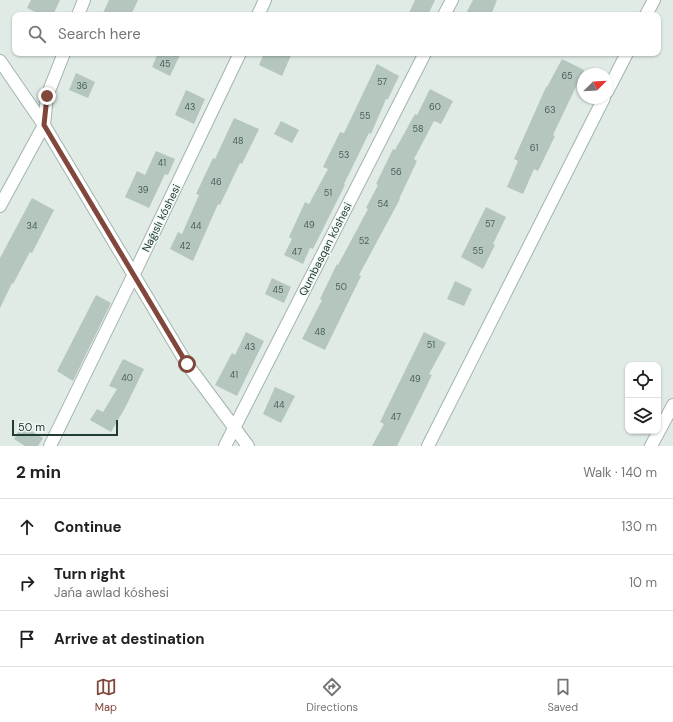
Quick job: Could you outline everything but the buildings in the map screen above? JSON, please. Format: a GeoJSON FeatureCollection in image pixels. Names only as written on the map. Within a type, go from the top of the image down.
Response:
{"type":"FeatureCollection","features":[{"type":"Feature","properties":{"kind":"street"},"geometry":{"type":"LineString","coordinates":[[79,12],[84,0]]}},
{"type":"Feature","properties":{"kind":"street"},"geometry":{"type":"LineString","coordinates":[[259,12],[265,0]]}},
{"type":"Feature","properties":{"kind":"street"},"geometry":{"type":"LineString","coordinates":[[446,12],[452,0]]}},
{"type":"Feature","properties":{"kind":"street"},"geometry":{"type":"LineString","coordinates":[[648,12],[654,0]]}},
{"type":"Feature","properties":{"kind":"street"},"geometry":{"type":"LineString","coordinates":[[0,206],[44,125],[47,96],[63,56]]}},
{"type":"Feature","properties":{"kind":"street","name":"Naǵıslı kóshesi"},"geometry":{"type":"LineString","coordinates":[[50,446],[239,56]]}},
{"type":"Feature","properties":{"kind":"street","name":"Qumbasqan kóshesi"},"geometry":{"type":"LineString","coordinates":[[225,446],[423,56]]}},
{"type":"Feature","properties":{"kind":"street"},"geometry":{"type":"LineString","coordinates":[[613,80],[625,56]]}},
{"type":"Feature","properties":{"kind":"street"},"geometry":{"type":"LineString","coordinates":[[0,61],[44,125],[187,364],[248,446]]}},
{"type":"Feature","properties":{"kind":"street"},"geometry":{"type":"LineString","coordinates":[[428,446],[601,104]]}},
{"type":"Feature","properties":{"kind":"street"},"geometry":{"type":"LineString","coordinates":[[651,446],[673,405]]}},
{"type":"Feature","properties":{"kind":"route"},"geometry":{"type":"LineString","coordinates":[[47,96],[44,125],[187,364]]}}]}
